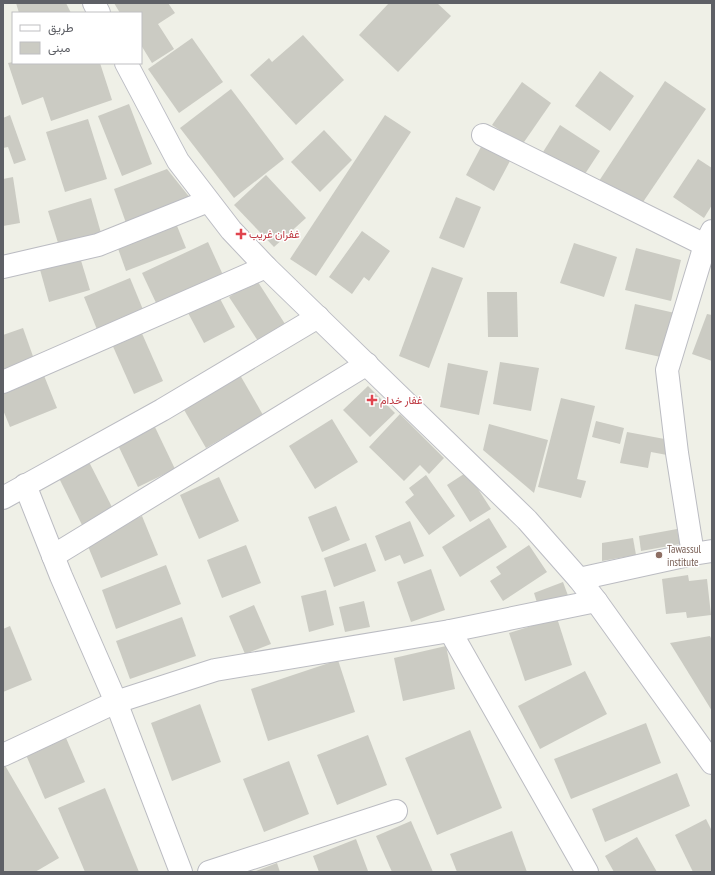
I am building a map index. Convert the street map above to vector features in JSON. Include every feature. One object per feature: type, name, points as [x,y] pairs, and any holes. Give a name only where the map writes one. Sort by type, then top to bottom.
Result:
[{"type":"street","points":[[94,3],[98,12]]},
{"type":"street","points":[[127,64],[178,161],[231,230],[266,267],[527,520],[579,579],[596,601],[712,763]]},
{"type":"street","points":[[483,135],[710,241],[667,370],[677,453],[703,552],[579,579]]},
{"type":"street","points":[[3,266],[98,245],[208,200]]},
{"type":"street","points":[[3,382],[266,267]]},
{"type":"street","points":[[3,498],[162,410],[318,316]]},
{"type":"street","points":[[53,556],[367,364]]},
{"type":"street","points":[[25,485],[53,556],[116,702],[181,872]]},
{"type":"street","points":[[3,755],[116,702],[214,670],[450,631],[596,601]]},
{"type":"street","points":[[450,631],[587,872]]},
{"type":"street","points":[[209,872],[396,811]]},
{"type":"building","points":[[16,3],[66,3],[70,12],[19,12]]},
{"type":"building","points":[[114,3],[168,3],[175,13],[158,24],[174,49],[152,63],[142,47],[142,12],[119,12]]},
{"type":"building","points":[[389,3],[437,3],[451,16],[398,72],[359,35]]},
{"type":"building","points":[[303,35],[344,80],[296,125],[250,75],[269,58],[272,62]]},
{"type":"building","points":[[192,38],[223,82],[179,113],[148,69]]},
{"type":"building","points":[[8,63],[100,64],[112,100],[51,121],[43,97],[22,105]]},
{"type":"building","points":[[600,71],[634,96],[610,131],[575,106]]},
{"type":"building","points":[[665,81],[706,109],[639,208],[599,181]]},
{"type":"building","points":[[522,82],[551,103],[522,145],[492,125]]},
{"type":"building","points":[[231,89],[284,159],[234,198],[180,128]]},
{"type":"building","points":[[129,104],[152,164],[122,176],[98,116]]},
{"type":"building","points":[[10,115],[26,160],[14,164],[8,147],[3,148],[3,118]]},
{"type":"building","points":[[385,115],[411,132],[316,276],[290,259]]},
{"type":"building","points":[[88,119],[107,179],[65,192],[46,132]]},
{"type":"building","points":[[560,125],[600,151],[583,177],[543,152]]},
{"type":"building","points":[[324,130],[352,160],[320,192],[291,162]]},
{"type":"building","points":[[483,143],[511,159],[494,191],[466,175]]},
{"type":"building","points":[[698,159],[712,168],[712,205],[704,218],[673,197]]},
{"type":"building","points":[[167,169],[191,199],[126,223],[114,189]]},
{"type":"building","points":[[266,175],[306,218],[274,247],[234,205]]},
{"type":"building","points":[[13,177],[20,223],[3,226],[3,179]]},
{"type":"building","points":[[456,197],[481,207],[464,248],[439,238]]},
{"type":"building","points":[[91,198],[101,233],[59,246],[48,211]]},
{"type":"building","points":[[175,221],[186,248],[126,271],[116,243]]},
{"type":"building","points":[[362,231],[390,251],[369,281],[364,277],[352,294],[329,277]]},
{"type":"building","points":[[208,242],[223,275],[157,305],[142,273]]},
{"type":"building","points":[[574,243],[617,257],[604,297],[560,283]]},
{"type":"building","points":[[636,248],[681,260],[671,301],[625,290]]},
{"type":"building","points":[[79,254],[90,290],[49,302],[39,266]]},
{"type":"building","points":[[432,267],[463,278],[429,368],[399,356]]},
{"type":"building","points":[[130,278],[144,312],[98,332],[84,297]]},
{"type":"building","points":[[256,279],[287,327],[260,344],[229,297]]},
{"type":"building","points":[[487,292],[517,292],[518,337],[488,337]]},
{"type":"building","points":[[218,295],[235,327],[204,343],[187,311]]},
{"type":"building","points":[[635,304],[675,313],[665,358],[625,349]]},
{"type":"building","points":[[707,314],[712,315],[712,361],[692,354]]},
{"type":"building","points":[[23,328],[35,362],[3,373],[3,335]]},
{"type":"building","points":[[140,329],[163,381],[134,394],[111,342]]},
{"type":"building","points":[[500,362],[539,368],[531,411],[493,404]]},
{"type":"building","points":[[448,363],[488,371],[479,415],[440,407]]},
{"type":"building","points":[[43,373],[57,408],[10,427],[3,410],[3,389]]},
{"type":"building","points":[[240,375],[263,415],[206,448],[183,408]]},
{"type":"building","points":[[368,386],[395,413],[370,437],[343,410]]},
{"type":"building","points":[[561,398],[595,406],[577,479],[586,481],[581,498],[538,487]]},
{"type":"building","points":[[400,414],[444,458],[429,474],[420,465],[404,481],[369,447]]},
{"type":"building","points":[[332,419],[358,462],[315,489],[289,446]]},
{"type":"building","points":[[596,421],[624,428],[620,444],[592,437]]},
{"type":"building","points":[[153,423],[175,469],[138,487],[116,441]]},
{"type":"building","points":[[489,424],[548,440],[534,493],[483,450]]},
{"type":"building","points":[[627,432],[670,440],[667,455],[651,452],[648,468],[620,463]]},
{"type":"building","points":[[87,458],[114,511],[83,527],[57,474]]},
{"type":"building","points":[[467,472],[491,509],[470,522],[447,485]]},
{"type":"building","points":[[426,475],[455,516],[429,535],[405,502],[414,495],[409,488]]},
{"type":"building","points":[[219,477],[239,521],[199,539],[180,495]]},
{"type":"building","points":[[336,506],[350,540],[322,552],[308,517]]},
{"type":"building","points":[[142,516],[158,555],[101,578],[85,539]]},
{"type":"building","points":[[489,518],[507,547],[460,577],[442,547]]},
{"type":"building","points":[[410,521],[424,556],[404,564],[400,555],[385,561],[375,536]]},
{"type":"building","points":[[677,529],[680,544],[641,551],[639,536]]},
{"type":"building","points":[[633,538],[636,555],[602,561],[602,543]]},
{"type":"building","points":[[366,543],[376,571],[334,587],[324,558]]},
{"type":"building","points":[[246,545],[261,583],[222,598],[207,560]]},
{"type":"building","points":[[529,545],[547,572],[503,601],[490,581],[501,574],[496,567]]},
{"type":"building","points":[[166,565],[181,604],[116,629],[102,590]]},
{"type":"building","points":[[431,569],[445,610],[411,622],[397,582]]},
{"type":"building","points":[[688,575],[689,581],[707,579],[711,615],[687,618],[686,612],[666,614],[662,579]]},
{"type":"building","points":[[563,582],[570,601],[540,612],[534,593]]},
{"type":"building","points":[[326,590],[334,625],[309,632],[301,596]]},
{"type":"building","points":[[364,601],[370,627],[345,632],[339,607]]},
{"type":"building","points":[[254,605],[271,644],[245,654],[229,616]]},
{"type":"building","points":[[182,617],[196,656],[130,679],[116,641]]},
{"type":"building","points":[[557,618],[572,665],[525,681],[509,633]]},
{"type":"building","points":[[10,626],[32,680],[3,692],[3,629]]},
{"type":"building","points":[[710,636],[712,640],[712,711],[670,643]]},
{"type":"building","points":[[446,646],[455,689],[403,701],[394,658]]},
{"type":"building","points":[[338,660],[355,712],[268,741],[251,689]]},
{"type":"building","points":[[585,671],[607,714],[540,749],[518,706]]},
{"type":"building","points":[[200,704],[221,762],[172,781],[151,723]]},
{"type":"building","points":[[646,723],[661,763],[571,799],[554,759]]},
{"type":"building","points":[[470,730],[502,808],[437,835],[405,758]]},
{"type":"building","points":[[368,735],[387,785],[337,805],[317,755]]},
{"type":"building","points":[[66,738],[85,782],[45,799],[26,755]]},
{"type":"building","points":[[289,761],[309,814],[264,832],[243,779]]},
{"type":"building","points":[[3,762],[59,858],[35,872],[3,872]]},
{"type":"building","points":[[677,773],[690,806],[605,842],[592,809]]},
{"type":"building","points":[[105,788],[139,872],[85,872],[58,808]]},
{"type":"building","points":[[706,819],[712,831],[712,872],[693,872],[675,835]]},
{"type":"building","points":[[411,821],[433,872],[392,872],[376,836]]},
{"type":"building","points":[[512,831],[527,872],[457,872],[450,854]]},
{"type":"building","points":[[637,837],[657,872],[614,872],[605,856]]},
{"type":"building","points":[[356,839],[368,871],[319,872],[313,856]]},
{"type":"building","points":[[277,863],[280,872],[253,872]]},
{"type":"place","name":"غفران غريب","points":[[241,234]]},
{"type":"place","name":"غفار خدام","points":[[372,400]]},
{"type":"place","name":"Tawassul institute","points":[[659,555]]}]
